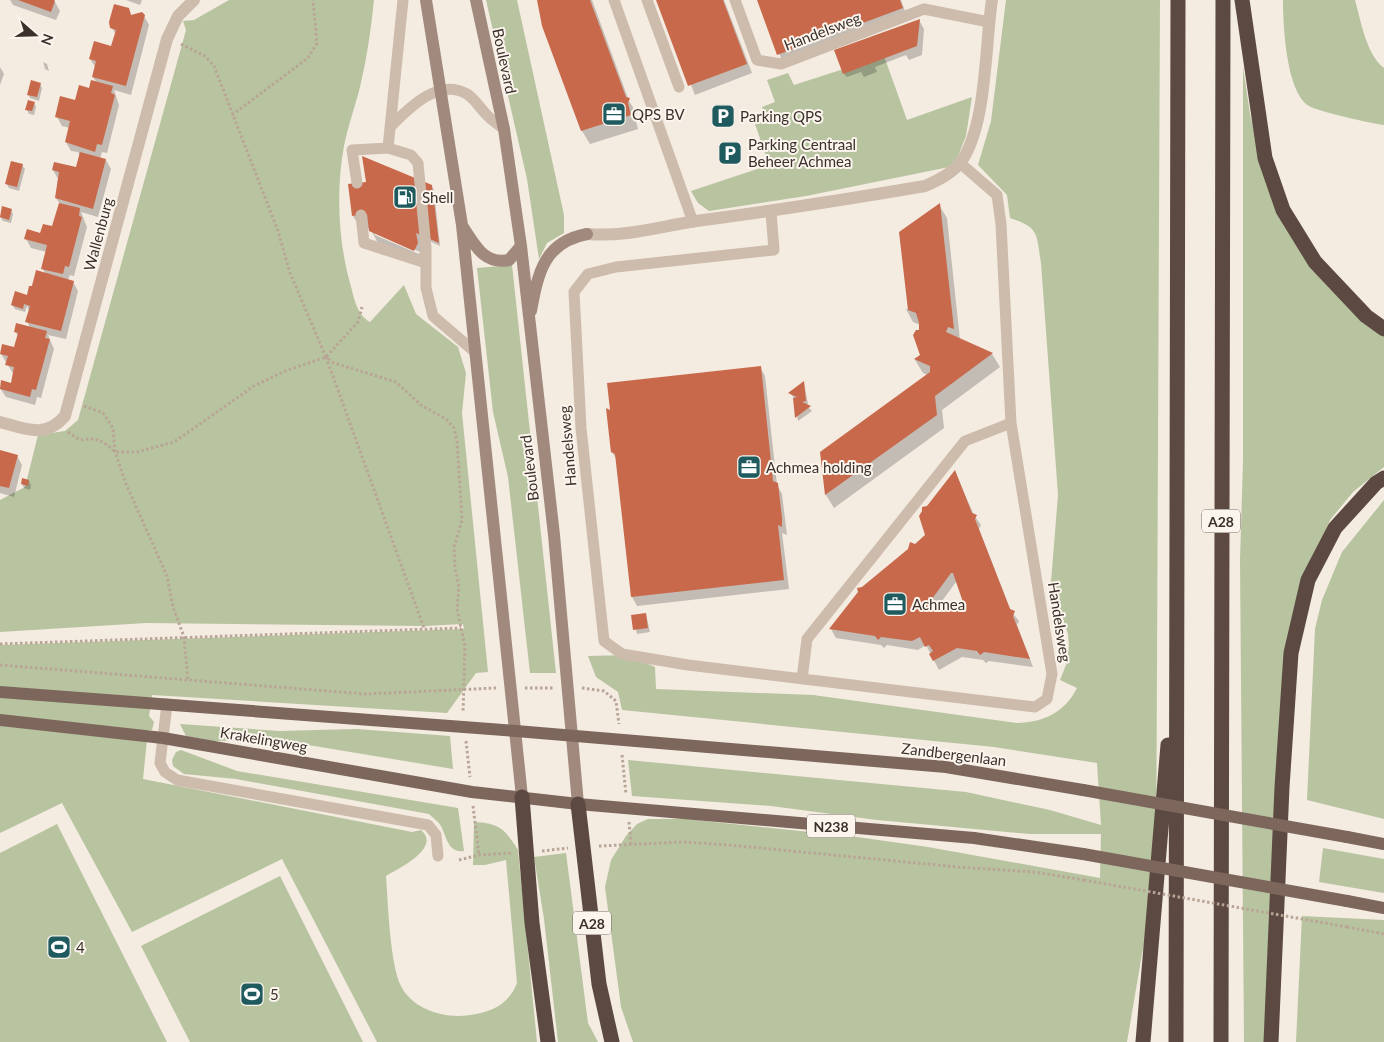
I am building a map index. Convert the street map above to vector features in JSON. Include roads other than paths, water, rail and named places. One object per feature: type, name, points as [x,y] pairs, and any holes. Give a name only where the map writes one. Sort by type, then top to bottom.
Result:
[{"type":"highway","points":[[1176,1042],[1178,0]]},
{"type":"highway","name":"A28","points":[[1221,1042],[1223,0]]},
{"type":"highway","points":[[1242,0],[1265,158],[1283,210],[1315,262],[1366,316],[1384,329]]},
{"type":"highway","points":[[1270,1042],[1282,787],[1291,653],[1308,580],[1335,528],[1376,482],[1384,478]]},
{"type":"highway","points":[[1143,1042],[1177,631]]},
{"type":"highway","points":[[522,797],[532,923],[548,1042]]},
{"type":"highway","name":"A28","points":[[578,804],[599,984],[612,1042]]},
{"type":"main road","points":[[426,0],[462,225],[522,797]]},
{"type":"main road","name":"Boulevard","points":[[476,0],[504,129],[521,246],[528,326],[557,564],[569,688],[570,735],[578,804]]},
{"type":"main road","points":[[462,225],[481,254],[494,261],[509,260],[521,246]]},
{"type":"main road","points":[[528,326],[536,282],[550,253],[561,242],[572,237],[587,234]]},
{"type":"main road","name":"Krakelingweg","points":[[0,692],[516,731]]},
{"type":"main road","name":"Krakelingweg","points":[[0,720],[163,738],[472,792],[522,797]]},
{"type":"main road","name":"Zandbergenlaan","points":[[516,731],[946,767],[1384,844]]},
{"type":"main road","name":"N238","points":[[522,797],[578,804],[974,838],[1084,854],[1384,908]]},
{"type":"street","name":"Wallenburg","points":[[0,422],[32,430],[47,430],[58,424],[65,416],[167,39],[178,16],[194,0]]},
{"type":"street","points":[[587,234],[621,235],[693,222],[771,212],[925,186],[947,174],[960,163],[972,140],[981,103],[988,22],[992,0]]},
{"type":"lane","points":[[388,148],[403,0]]},
{"type":"lane","points":[[614,0],[693,222]]},
{"type":"lane","points":[[647,0],[679,87]]},
{"type":"lane","name":"Handelsweg","points":[[735,0],[757,60],[781,64],[924,9],[988,22]]},
{"type":"lane","points":[[390,127],[417,100],[441,90],[466,93],[504,129]]},
{"type":"lane","points":[[357,183],[352,150],[388,148],[411,155],[418,163],[426,264],[426,288],[433,316],[475,352]]},
{"type":"lane","name":"Handelsweg","points":[[771,212],[774,250],[616,267],[588,274],[574,292],[581,428],[604,641],[622,654],[802,680],[1035,707],[1047,699],[1052,674],[1011,423],[1001,224],[997,196],[960,163]]},
{"type":"lane","points":[[361,215],[364,243],[426,264]]},
{"type":"lane","points":[[802,680],[807,639],[959,448],[966,441],[1011,423]]},
{"type":"lane","points":[[167,704],[160,762],[165,772],[177,780],[428,825],[436,835],[438,856]]},
{"type":"place","name":"QPS BV","points":[[614,114]]},
{"type":"place","name":"Parking QPS","points":[[723,116]]},
{"type":"place","name":"Parking Centraal Beheer Achmea","points":[[730,153]]},
{"type":"place","name":"Shell","points":[[405,197]]},
{"type":"place","name":"Achmea holding","points":[[749,467]]},
{"type":"place","name":"Achmea","points":[[895,604]]},
{"type":"place","name":"4","points":[[59,947]]},
{"type":"place","name":"5","points":[[252,994]]}]
